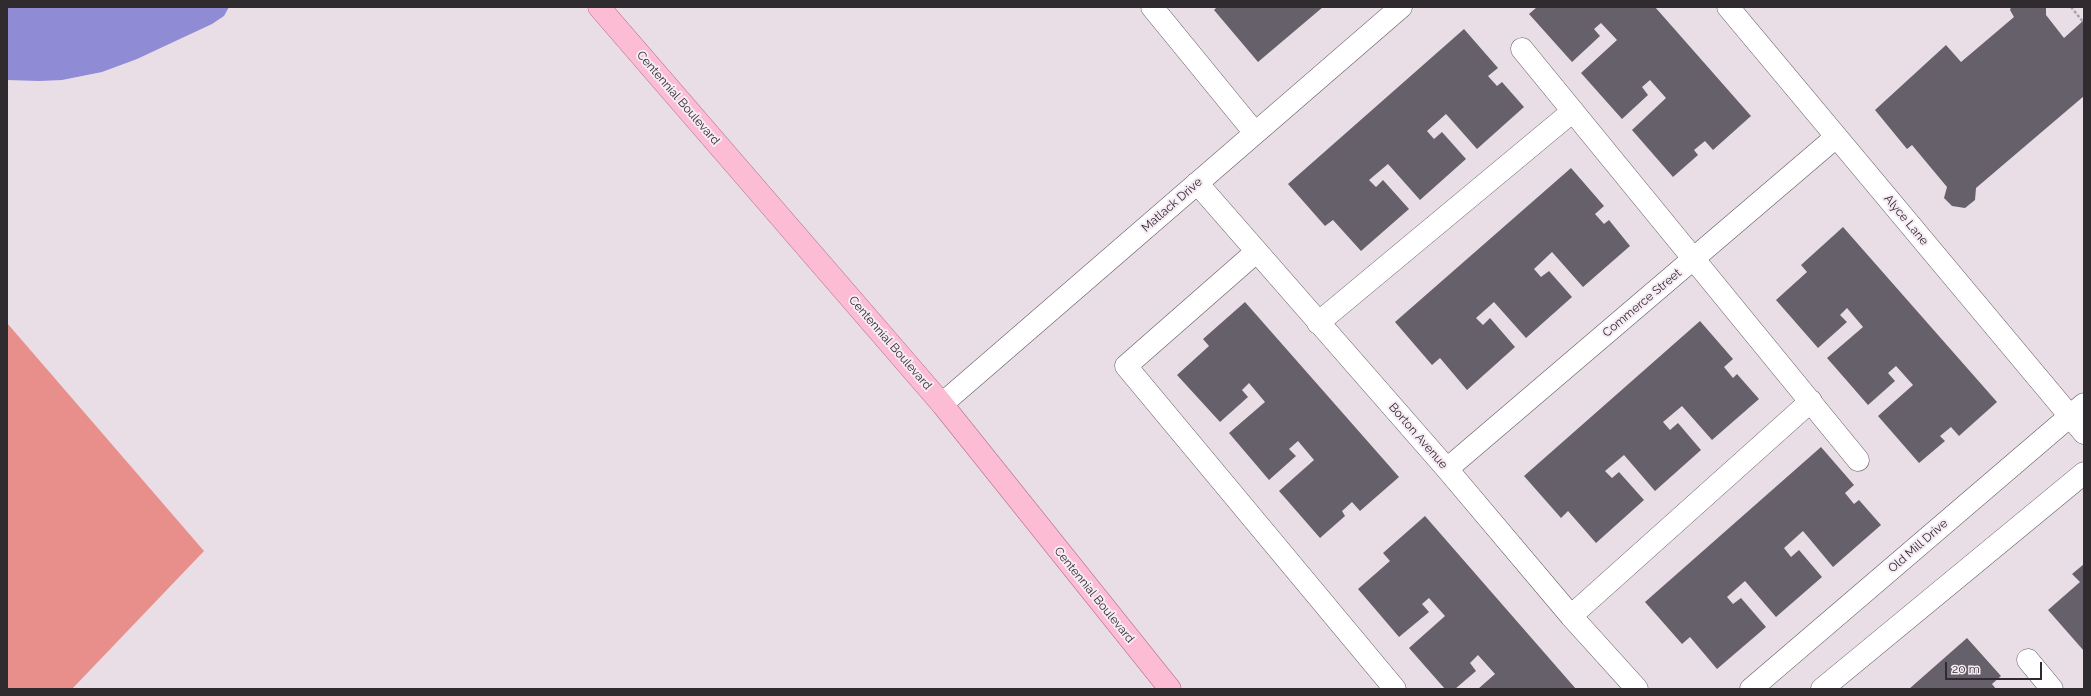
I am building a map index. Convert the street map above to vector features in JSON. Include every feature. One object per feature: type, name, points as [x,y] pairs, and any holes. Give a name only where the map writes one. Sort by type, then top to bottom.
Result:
[{"type":"main road","name":"Centennial Boulevard","points":[[599,7],[942,404],[1170,689]]},
{"type":"street","points":[[1152,7],[1255,134]]},
{"type":"street","name":"Matlack Drive","points":[[942,404],[1401,7]]},
{"type":"street","name":"Alyce Lane","points":[[1728,7],[1836,137],[2077,410],[2084,433]]},
{"type":"street","points":[[1522,49],[1858,460]]},
{"type":"street","points":[[1318,322],[1573,111]]},
{"type":"street","name":"Commerce Street","points":[[1447,469],[1836,137]]},
{"type":"street","name":"Borton Avenue","points":[[1197,183],[1447,469],[1571,616],[1626,685]]},
{"type":"street","points":[[1256,252],[1126,366],[1395,689]]},
{"type":"street","points":[[1571,616],[1811,401]]},
{"type":"street","name":"Old Mill Drive","points":[[1751,689],[2077,410]]},
{"type":"street","points":[[1822,689],[2084,473]]},
{"type":"street","points":[[2028,660],[2052,689]]},
{"type":"path","points":[[2070,7],[2084,23]]},
{"type":"shaded area","points":[[7,7],[229,7],[224,16],[212,24],[137,59],[102,72],[62,80],[39,81],[7,80]]},
{"type":"shaded area","points":[[7,323],[204,551],[72,689],[7,689]]},
{"type":"building","points":[[1217,7],[1323,7],[1258,62],[1214,10]]},
{"type":"building","points":[[1537,7],[1655,7],[1751,116],[1713,150],[1705,141],[1694,150],[1698,155],[1673,177],[1632,130],[1666,98],[1650,80],[1642,87],[1648,95],[1622,119],[1581,73],[1617,40],[1601,23],[1594,29],[1600,36],[1572,62],[1529,14]]},
{"type":"building","points":[[2011,7],[2046,7],[2046,15],[2064,38],[2084,20],[2084,96],[1976,188],[1975,200],[1965,208],[1952,206],[1944,198],[1947,187],[1912,145],[1907,149],[1875,110],[1946,45],[1961,62],[2014,17],[2010,10]]},
{"type":"building","points":[[1464,29],[1498,68],[1488,76],[1497,86],[1502,82],[1524,107],[1477,149],[1446,114],[1427,131],[1434,139],[1442,132],[1466,159],[1420,200],[1388,164],[1369,180],[1376,187],[1383,180],[1409,209],[1361,251],[1333,220],[1325,226],[1288,184]]},
{"type":"building","points":[[1571,168],[1604,206],[1595,214],[1604,224],[1609,220],[1630,246],[1583,287],[1552,252],[1534,269],[1541,277],[1549,271],[1572,297],[1526,338],[1494,302],[1476,318],[1483,325],[1490,318],[1515,347],[1467,390],[1440,358],[1432,365],[1395,322]]},
{"type":"building","points":[[1843,227],[1997,402],[1959,436],[1951,427],[1940,436],[1945,441],[1919,463],[1878,416],[1913,385],[1896,366],[1888,373],[1895,381],[1868,405],[1827,358],[1863,327],[1847,308],[1840,315],[1847,322],[1818,348],[1776,300],[1807,272],[1801,265]]},
{"type":"building","points":[[1245,302],[1399,477],[1360,511],[1352,502],[1342,511],[1345,516],[1320,538],[1279,491],[1314,460],[1298,441],[1289,449],[1296,456],[1269,480],[1229,433],[1265,402],[1249,383],[1242,390],[1248,397],[1220,422],[1177,375],[1209,346],[1203,339]]},
{"type":"building","points":[[1700,321],[1733,359],[1724,367],[1733,378],[1737,374],[1759,399],[1712,440],[1682,406],[1663,422],[1670,430],[1678,423],[1701,450],[1655,491],[1624,455],[1605,471],[1612,478],[1619,472],[1644,500],[1596,543],[1568,511],[1561,518],[1524,476]]},
{"type":"building","points":[[1821,447],[1854,485],[1845,493],[1854,504],[1859,500],[1881,525],[1833,567],[1803,531],[1784,548],[1791,557],[1799,550],[1822,577],[1776,617],[1745,581],[1727,597],[1733,604],[1741,598],[1766,627],[1717,669],[1690,637],[1682,644],[1645,602]]},
{"type":"building","points":[[1425,516],[1576,689],[1478,689],[1495,674],[1478,655],[1470,663],[1476,671],[1455,689],[1445,689],[1409,648],[1445,616],[1429,598],[1422,604],[1429,612],[1399,637],[1358,589],[1390,561],[1383,553]]},
{"type":"building","points":[[2084,564],[2084,651],[2048,610],[2080,582],[2072,574]]},
{"type":"building","points":[[1967,638],[2001,676],[1992,684],[1996,689],[1909,689]]}]
